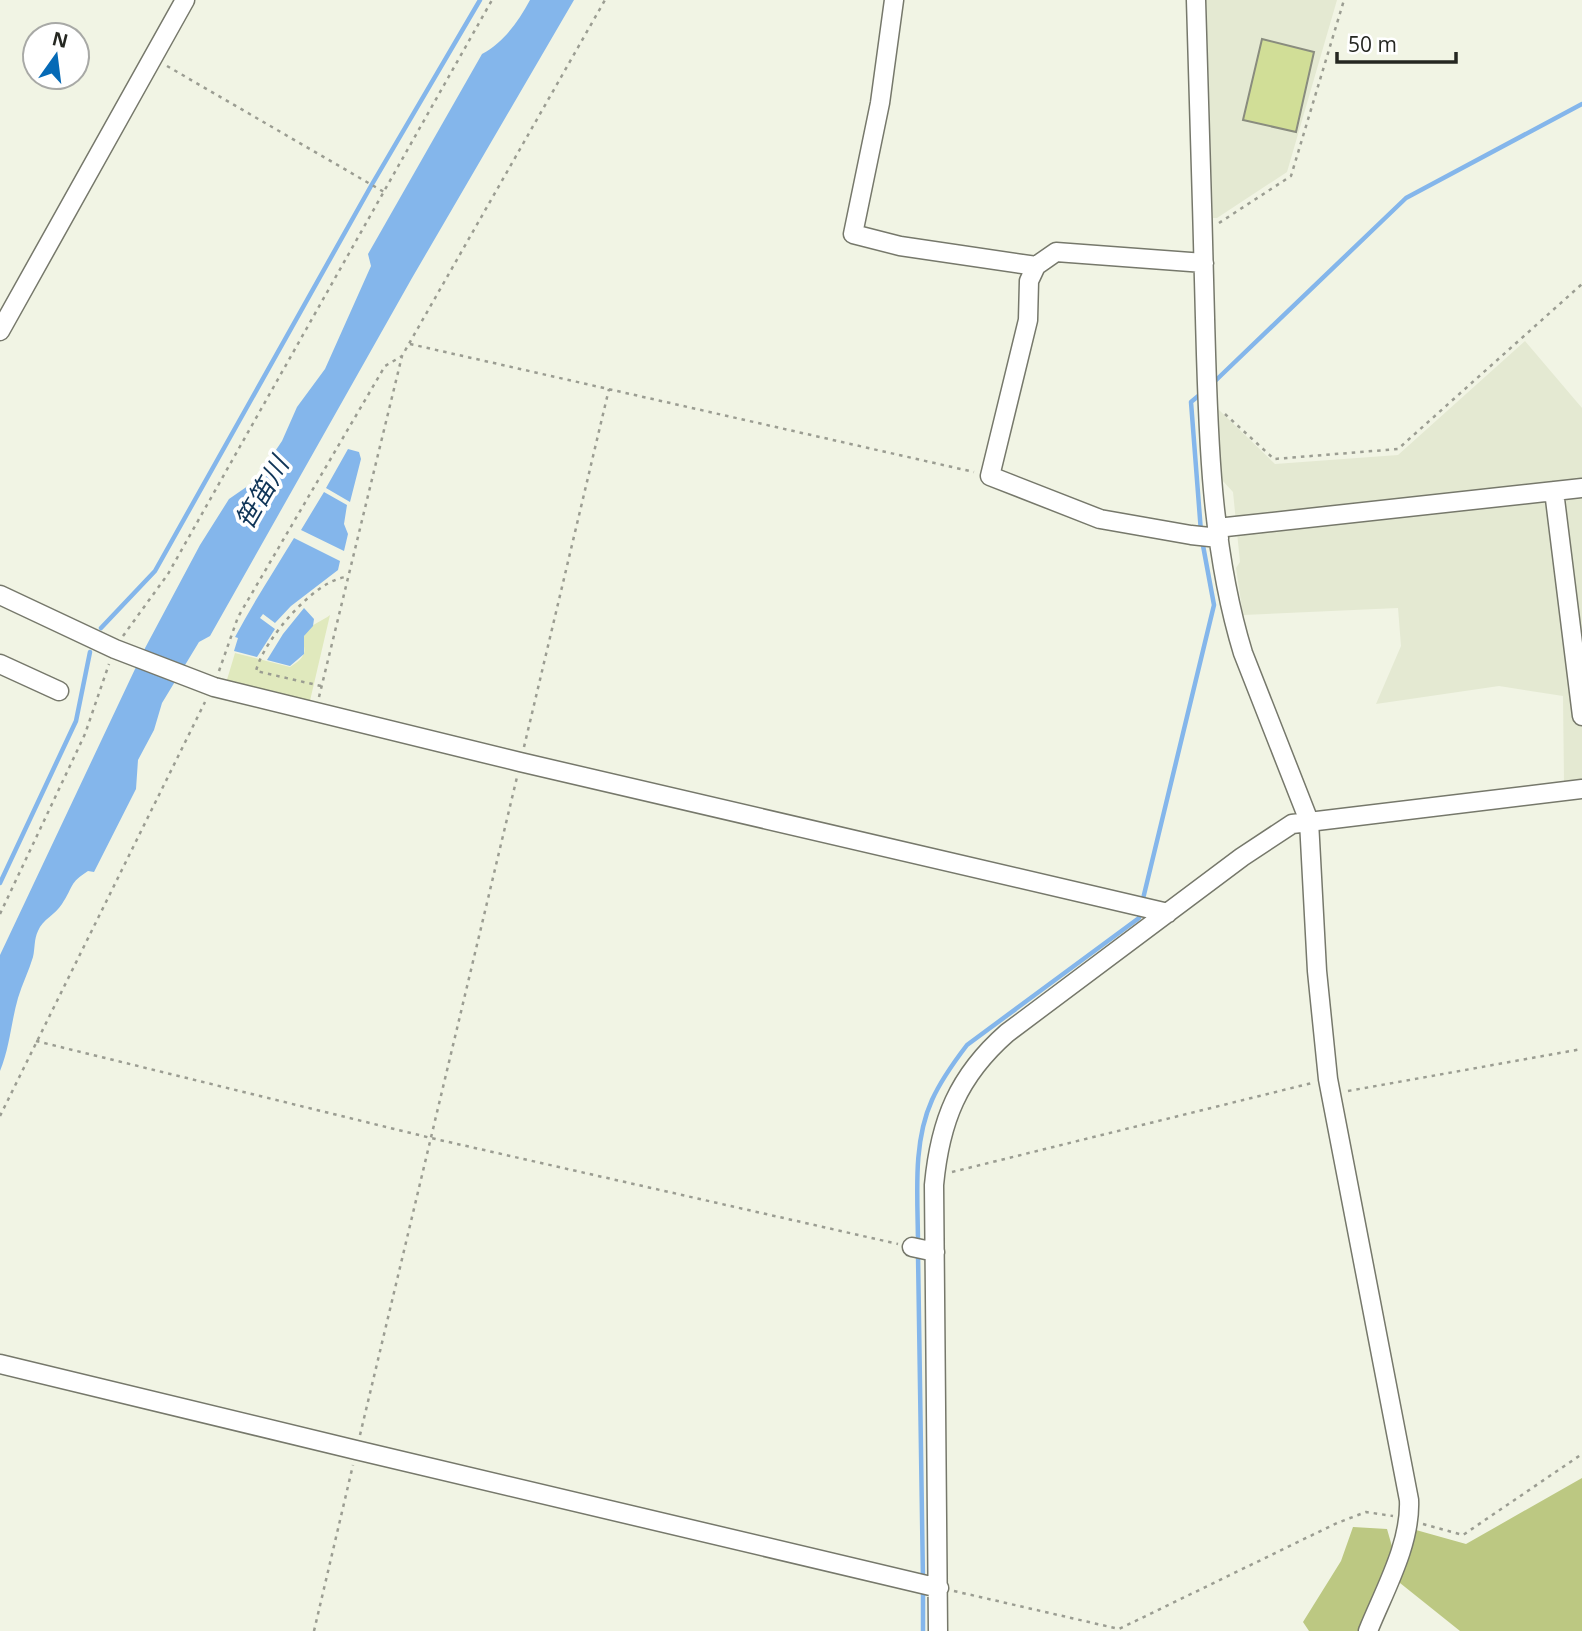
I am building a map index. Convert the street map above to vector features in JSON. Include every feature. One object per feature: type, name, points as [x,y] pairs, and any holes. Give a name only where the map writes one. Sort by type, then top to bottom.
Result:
[{"type":"street","points":[[0,331],[185,0]]},
{"type":"street","points":[[894,0],[880,103],[853,234],[900,246],[1036,266]]},
{"type":"street","points":[[1196,0],[1211,471],[1209,535],[1243,653],[1309,821],[1320,1017],[1329,1086],[1409,1500],[1408,1519],[1392,1577],[1368,1631]]},
{"type":"street","points":[[1204,263],[1056,251],[1036,266],[1030,281],[1028,320],[990,476],[1100,519],[1209,535],[1582,488]]},
{"type":"street","points":[[1554,491],[1582,716]]},
{"type":"street","points":[[0,595],[115,649],[211,686],[520,762],[1168,913]]},
{"type":"street","points":[[0,664],[58,691]]},
{"type":"street","points":[[938,1631],[928,1585],[923,1249],[937,1154],[948,1113],[963,1084],[982,1057],[1007,1033],[1292,824],[1582,789]]},
{"type":"street","points":[[0,1363],[928,1585]]},
{"type":"path","points":[[0,914],[85,734],[115,649],[168,574],[492,0]]},
{"type":"path","points":[[315,711],[402,356],[605,0]]},
{"type":"path","points":[[1203,233],[1291,176],[1344,0]]},
{"type":"path","points":[[152,58],[384,192]]},
{"type":"path","points":[[1208,398],[1274,459],[1398,449],[1582,284]]},
{"type":"path","points":[[409,344],[990,476]]},
{"type":"path","points":[[0,1116],[211,686],[238,617],[385,366],[402,356]]},
{"type":"path","points":[[314,1631],[609,389]]},
{"type":"path","points":[[321,687],[256,671],[259,659],[273,637],[301,605],[321,587],[338,578],[347,577]]},
{"type":"path","points":[[36,1041],[431,1138],[923,1249]]},
{"type":"path","points":[[935,1176],[1329,1086],[1582,1049]]},
{"type":"path","points":[[928,1585],[1119,1629],[1337,1523],[1366,1512],[1408,1519],[1463,1535],[1582,1454]]},
{"type":"shaded area","points":[[1206,0],[1337,0],[1287,172],[1217,218],[1213,218]]},
{"type":"shaded area","points":[[1525,341],[1582,408],[1582,779],[1564,781],[1563,696],[1499,686],[1376,704],[1401,646],[1398,608],[1243,615],[1236,568],[1240,562],[1233,492],[1221,479],[1218,409],[1275,464],[1398,455]]},
{"type":"green space","points":[[330,615],[309,705],[226,683],[235,653],[290,667],[298,662],[304,653],[303,642],[308,629]]},
{"type":"green space","points":[[1582,1478],[1582,1631],[1460,1631],[1400,1583],[1383,1582],[1358,1631],[1309,1631],[1303,1622],[1341,1561],[1353,1527],[1387,1529],[1393,1550],[1409,1551],[1416,1530],[1466,1544]]},
{"type":"water","name":"笹笛川","points":[[530,0],[574,0],[412,278],[210,636],[199,642],[162,703],[154,730],[138,760],[136,789],[94,872],[88,871],[72,885],[59,908],[40,927],[33,957],[18,998],[0,1071],[0,955],[144,650],[200,545],[229,499],[255,481],[282,441],[297,407],[325,369],[371,266],[368,254],[482,54],[510,31]]},
{"type":"water","points":[[348,449],[359,452],[361,459],[350,502],[326,488]]},
{"type":"water","points":[[324,492],[347,505],[344,524],[348,534],[344,551],[301,530]]},
{"type":"water","points":[[294,538],[340,561],[338,570],[291,606],[275,623],[263,614],[260,618],[275,629],[257,657],[234,651],[238,638],[235,637]]},
{"type":"water","points":[[304,608],[314,619],[313,626],[304,636],[304,654],[290,666],[267,660],[283,634]]},
{"type":"building","points":[[1262,39],[1314,52],[1296,132],[1243,120]]},
{"type":"waterway","points":[[101,628],[155,571],[371,186],[480,0]]},
{"type":"waterway","points":[[1212,384],[1406,198],[1582,104]]},
{"type":"waterway","points":[[1201,532],[1191,402],[1203,392]]},
{"type":"waterway","points":[[1142,903],[1214,605],[1202,540]]},
{"type":"waterway","points":[[0,883],[76,721],[90,652]]},
{"type":"waterway","points":[[918,1245],[917,1171],[921,1135],[932,1100],[948,1071],[967,1045],[1139,918],[1140,912]]},
{"type":"waterway","points":[[918,1254],[923,1581]]},
{"type":"waterway","points":[[923,1590],[923,1631]]}]
